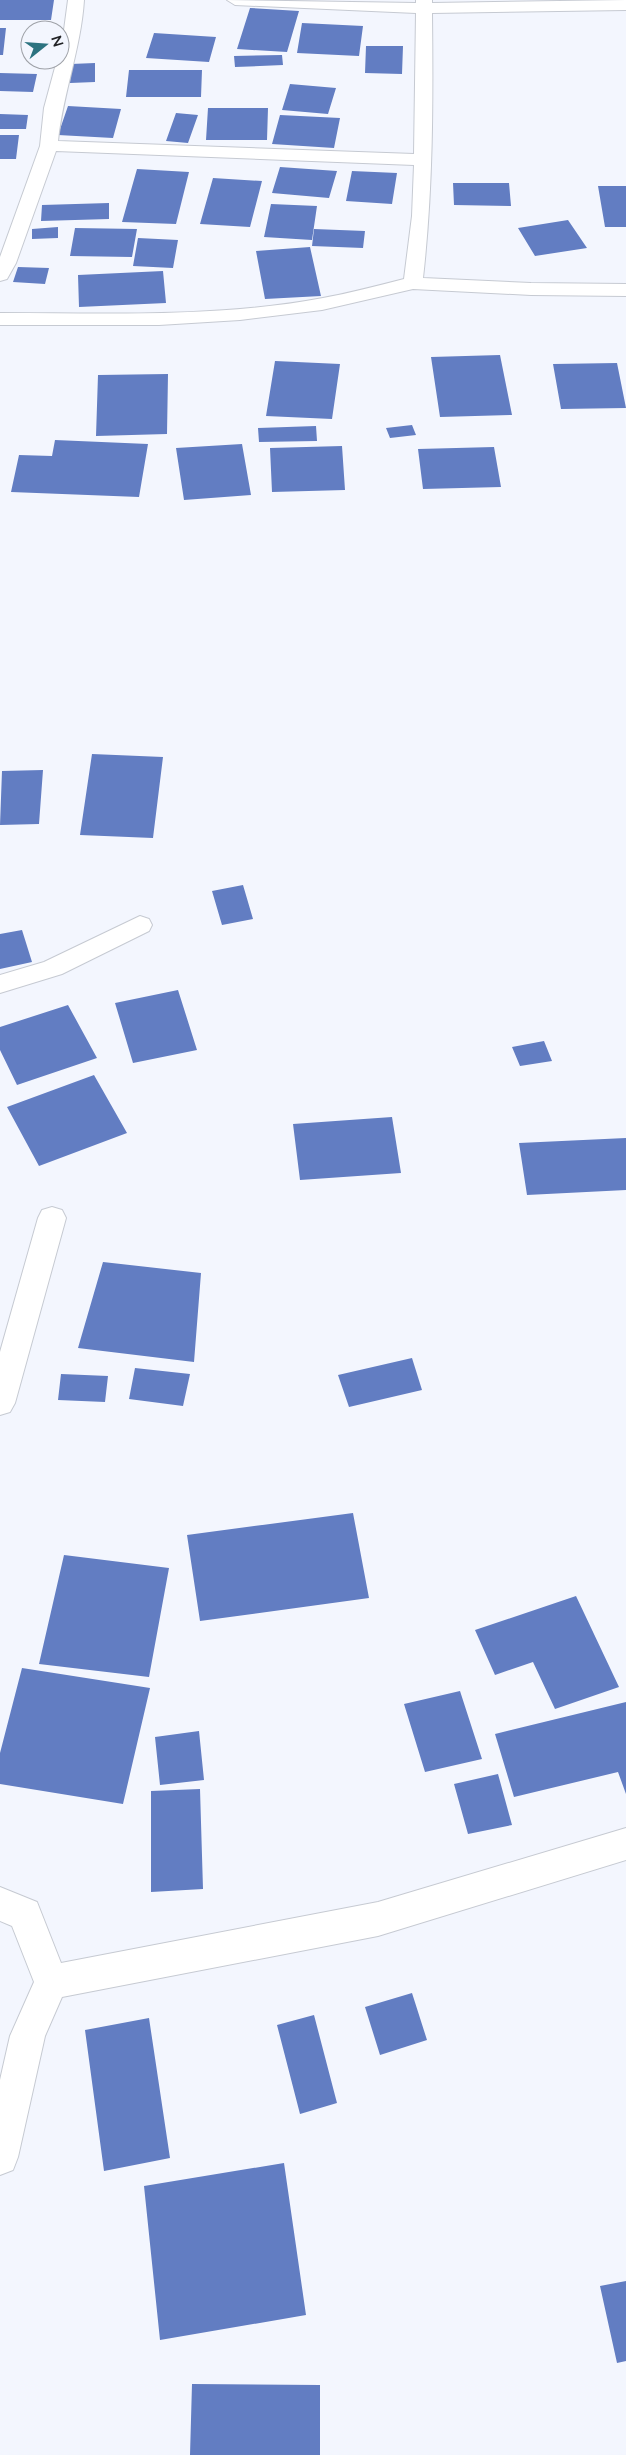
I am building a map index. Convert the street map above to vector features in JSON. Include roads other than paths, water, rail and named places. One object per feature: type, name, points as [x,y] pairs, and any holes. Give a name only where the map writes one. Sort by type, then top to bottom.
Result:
[{"type":"street","points":[[0,275],[7,263],[49,146],[53,108],[74,28],[76,0]]},
{"type":"street","points":[[235,0],[359,8],[423,4],[568,3],[626,5]]},
{"type":"street","points":[[413,282],[421,216],[421,160],[425,101],[423,4]]},
{"type":"street","points":[[49,146],[421,160]]},
{"type":"street","points":[[0,319],[159,318],[240,314],[322,304],[413,282],[531,289],[626,290]]},
{"type":"street","points":[[0,984],[53,968],[140,925]]},
{"type":"street","points":[[0,1403],[52,1218]]},
{"type":"street","points":[[50,1982],[378,1919],[626,1844]]},
{"type":"street","points":[[0,1904],[25,1914],[50,1982],[28,2036],[0,2157]]}]
